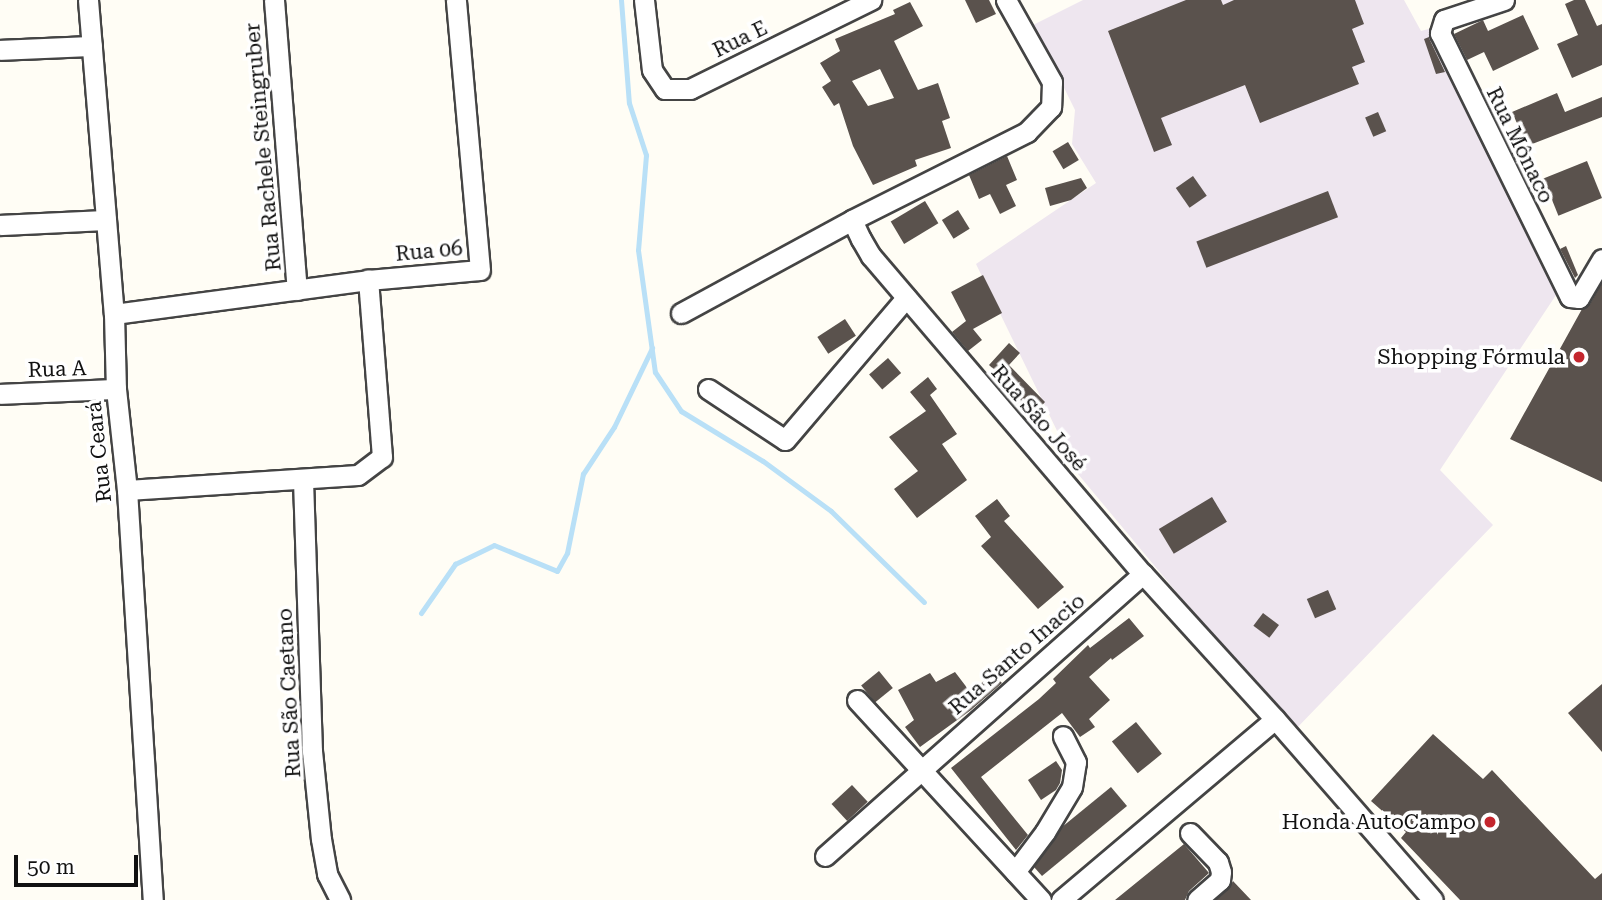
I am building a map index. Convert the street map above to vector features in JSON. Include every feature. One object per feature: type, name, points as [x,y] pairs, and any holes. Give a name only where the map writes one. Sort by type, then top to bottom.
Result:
[{"type":"street","name":"Rua Ceará","points":[[88,0],[114,314],[116,389],[127,490],[153,900]]},
{"type":"street","name":"Rua Rachele Steingruber","points":[[274,0],[297,290]]},
{"type":"street","name":"Rua 06","points":[[114,314],[368,280],[480,270],[456,0]]},
{"type":"street","name":"Rua E","points":[[644,0],[652,70],[664,89],[690,89],[871,0]]},
{"type":"street","points":[[681,313],[852,220],[1027,132],[1051,107],[1052,82],[1006,0]]},
{"type":"street","name":"Rua Mônaco","points":[[1504,0],[1444,20],[1440,33],[1570,297],[1579,298],[1602,258]]},
{"type":"street","points":[[0,50],[92,46]]},
{"type":"street","points":[[0,225],[106,220]]},
{"type":"street","name":"Rua São José","points":[[852,220],[871,256],[906,298],[1143,574],[1275,719],[1433,900]]},
{"type":"street","points":[[127,490],[358,475],[382,457],[368,280]]},
{"type":"street","points":[[708,389],[785,440],[906,298]]},
{"type":"street","name":"Rua A","points":[[0,394],[116,389]]},
{"type":"street","name":"Rua São Caetano","points":[[303,480],[312,751],[327,874],[340,900]]},
{"type":"street","name":"Rua Santo Inacio","points":[[825,856],[1143,574]]},
{"type":"street","points":[[857,700],[1041,900]]},
{"type":"street","points":[[1070,897],[1275,719]]},
{"type":"street","points":[[1015,872],[1045,832],[1072,787],[1076,762],[1063,736]]},
{"type":"street","points":[[1189,833],[1218,862],[1221,872],[1220,880],[1198,900]]},
{"type":"shaded area","points":[[1083,0],[1404,0],[1421,31],[1443,25],[1564,283],[1440,470],[1493,525],[1293,732],[1078,474],[976,264],[1096,183],[1072,144],[1075,110],[1033,25]]},
{"type":"building","points":[[965,0],[989,0],[996,14],[976,23]]},
{"type":"building","points":[[1186,0],[1221,0],[1223,5],[1234,0],[1355,0],[1364,24],[1352,29],[1365,62],[1352,67],[1359,84],[1260,123],[1245,85],[1161,118],[1172,145],[1154,152],[1108,31]]},
{"type":"building","points":[[1574,0],[1585,0],[1597,26],[1602,24],[1602,65],[1572,78],[1557,44],[1578,35],[1565,4]]},
{"type":"building","points":[[910,2],[923,26],[894,41],[918,90],[938,83],[950,118],[942,121],[951,148],[915,160],[917,166],[873,185],[853,146],[839,103],[834,106],[822,87],[831,81],[820,63],[840,51],[835,39],[895,14],[893,10]],"holes":[[[880,69],[894,98],[868,106],[852,81]]]},
{"type":"building","points":[[1523,15],[1539,49],[1493,71],[1484,52],[1467,60],[1454,34],[1483,20],[1488,31]]},
{"type":"building","points":[[1429,37],[1445,72],[1436,74],[1424,39]]},
{"type":"building","points":[[1557,93],[1565,112],[1602,97],[1602,117],[1527,146],[1512,112]]},
{"type":"building","points":[[1378,112],[1386,131],[1373,137],[1365,117]]},
{"type":"building","points":[[1068,142],[1079,160],[1063,169],[1053,151]]},
{"type":"building","points":[[1007,156],[1017,180],[1006,185],[1016,206],[1000,214],[990,194],[979,199],[969,175]]},
{"type":"building","points":[[1587,161],[1602,198],[1558,216],[1543,179]]},
{"type":"building","points":[[1193,176],[1207,196],[1190,208],[1176,188]]},
{"type":"building","points":[[1081,178],[1087,188],[1071,200],[1050,206],[1045,188]]},
{"type":"building","points":[[1328,191],[1338,217],[1206,268],[1196,242]]},
{"type":"building","points":[[925,201],[938,223],[904,244],[891,222]]},
{"type":"building","points":[[958,210],[970,229],[954,239],[942,220]]},
{"type":"building","points":[[1566,246],[1578,275],[1575,278],[1560,249]]},
{"type":"building","points":[[983,275],[1002,313],[973,329],[982,340],[968,351],[952,332],[966,321],[951,292]]},
{"type":"building","name":"Shopping Fórmula","points":[[1602,283],[1602,482],[1510,439],[1582,309],[1590,304]]},
{"type":"building","points":[[845,319],[856,336],[828,354],[817,337]]},
{"type":"building","points":[[1009,343],[1020,353],[1009,365],[1045,402],[1038,410],[1031,403],[1021,412],[1007,396],[1014,388],[989,365]]},
{"type":"building","points":[[888,358],[901,373],[882,389],[869,374]]},
{"type":"building","points":[[928,377],[937,389],[930,395],[957,434],[942,444],[967,480],[917,518],[894,489],[918,471],[889,437],[926,411],[910,392]]},
{"type":"building","points":[[1212,497],[1227,522],[1174,554],[1159,529]]},
{"type":"building","points":[[997,499],[1010,516],[1004,521],[1064,587],[1038,609],[981,546],[991,537],[975,516]]},
{"type":"building","points":[[1328,590],[1336,609],[1315,618],[1307,599]]},
{"type":"building","points":[[1263,613],[1279,625],[1269,638],[1253,626]]},
{"type":"building","points":[[1129,618],[1144,636],[1089,677],[1110,700],[1089,719],[1095,727],[1080,737],[1062,713],[981,777],[1028,835],[1016,850],[951,768],[1039,699],[1056,683],[1053,679],[1088,645],[1090,648]]},
{"type":"building","points":[[879,671],[893,688],[875,703],[861,685]]},
{"type":"building","points":[[955,672],[971,693],[992,673],[1002,683],[971,710],[920,747],[905,727],[914,720],[898,690],[930,673],[936,682]]},
{"type":"building","points":[[1602,684],[1602,752],[1568,713]]},
{"type":"building","points":[[1136,722],[1162,754],[1138,773],[1112,742]]},
{"type":"building","points":[[1433,734],[1483,779],[1492,770],[1595,879],[1602,873],[1602,900],[1460,900],[1401,838],[1406,832],[1371,801]]},
{"type":"building","points":[[1056,761],[1062,770],[1060,783],[1056,790],[1041,800],[1028,780]]},
{"type":"building","points":[[852,785],[868,802],[847,821],[832,804]]},
{"type":"building","points":[[1111,787],[1127,806],[1042,876],[1034,867],[1062,827]]},
{"type":"building","points":[[1184,844],[1209,873],[1189,891],[1185,900],[1115,900]]},
{"type":"building","points":[[1233,881],[1251,900],[1216,900]]},
{"type":"waterway","points":[[621,0],[629,103],[646,155],[638,250],[655,372],[681,411],[763,461],[831,511],[924,602]]},
{"type":"waterway","points":[[421,613],[455,564],[494,545],[557,571],[567,553],[583,474],[614,427],[652,348]]},
{"type":"place","name":"Shopping Fórmula","points":[[1579,357]]},
{"type":"place","name":"Honda AutoCampo","points":[[1490,822]]}]
